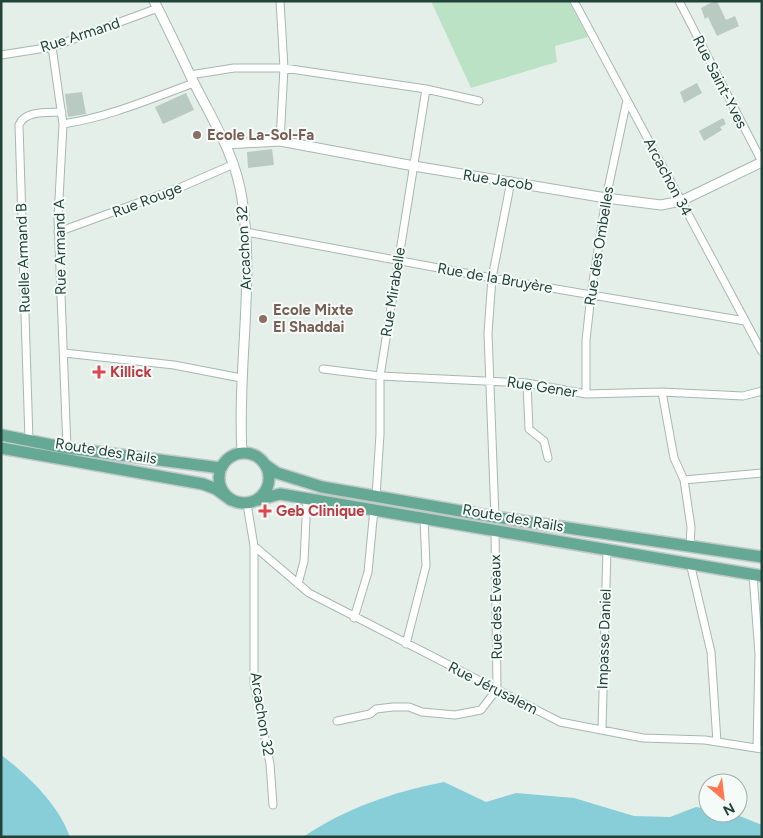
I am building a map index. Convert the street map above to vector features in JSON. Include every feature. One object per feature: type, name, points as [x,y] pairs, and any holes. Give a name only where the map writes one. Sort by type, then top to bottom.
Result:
[{"type":"main road","name":"Route des Rails","points":[[1,435],[67,448],[221,468]]},
{"type":"main road","name":"Route des Rails","points":[[1,448],[204,484],[216,489],[230,500]]},
{"type":"main road","points":[[242,453],[256,456],[267,466],[270,481],[264,495],[258,500],[247,504],[230,500],[221,490],[219,482],[221,468],[229,458],[242,453]]},
{"type":"main road","name":"Route des Rails","points":[[267,466],[277,473],[322,487],[376,497],[495,517],[762,556]]},
{"type":"main road","name":"Route des Rails","points":[[258,500],[280,494],[758,575]]},
{"type":"street","points":[[280,1],[284,68],[280,141]]},
{"type":"street","name":"Arcachon 34","points":[[574,1],[762,352]]},
{"type":"street","name":"Rue Saint-Yves","points":[[679,1],[762,162]]},
{"type":"street","name":"Rue Armand","points":[[1,55],[52,46],[156,5]]},
{"type":"street","name":"Arcachon 32","points":[[156,5],[226,144],[234,164],[242,197],[246,232],[246,299],[241,378],[242,453]]},
{"type":"street","name":"Rue Armand A","points":[[52,46],[63,124],[58,232],[67,448]]},
{"type":"street","points":[[63,124],[93,119],[122,111],[192,79],[234,68],[284,68],[426,89],[479,100]]},
{"type":"street","name":"Rue Mirabelle","points":[[376,497],[380,434],[380,376],[397,260],[426,89]]},
{"type":"street","name":"Rue des Ombelles","points":[[586,394],[586,340],[591,295],[606,198],[627,100]]},
{"type":"street","name":"Ruelle Armand B","points":[[29,440],[19,125],[21,120],[28,115],[62,112]]},
{"type":"street","name":"Rue Jacob","points":[[226,144],[280,141],[414,166],[606,198],[661,205],[681,201],[762,162]]},
{"type":"street","name":"Rue Rouge","points":[[58,232],[179,188],[234,164]]},
{"type":"street","points":[[495,517],[492,380],[488,333],[492,278],[511,181]]},
{"type":"street","name":"Rue de la Bruyère","points":[[246,232],[492,278],[745,321]]},
{"type":"street","points":[[64,353],[174,365],[241,378]]},
{"type":"street","name":"Rue Gener","points":[[323,369],[380,376],[527,383],[586,394],[662,392],[744,396],[762,391]]},
{"type":"street","points":[[527,383],[528,429],[544,441],[548,458]]},
{"type":"street","points":[[662,392],[674,458],[684,480],[691,527],[690,546]]},
{"type":"street","points":[[684,480],[762,473]]},
{"type":"street","points":[[298,584],[304,561],[307,499]]},
{"type":"street","name":"Arcachon 32","points":[[247,504],[254,546],[254,683],[270,764],[273,805]]},
{"type":"street","points":[[354,618],[368,572],[374,509]]},
{"type":"street","points":[[406,644],[426,566],[424,518]]},
{"type":"street","name":"Rue des Eveaux","points":[[495,530],[497,689]]},
{"type":"street","name":"Rue Jérusalem","points":[[254,546],[309,593],[354,618],[560,722],[643,738],[718,742],[759,748]]},
{"type":"street","name":"Impasse Daniel","points":[[602,729],[607,549]]},
{"type":"street","points":[[690,563],[711,652],[718,742]]},
{"type":"street","points":[[758,575],[759,748]]},
{"type":"street","points":[[338,721],[370,714],[376,709],[393,707],[409,707],[422,712],[455,715],[481,710],[497,689]]},
{"type":"green space","points":[[431,1],[569,1],[588,37],[555,46],[557,62],[471,88]]},
{"type":"water","points":[[1,755],[42,792],[65,825],[70,837],[1,837]]},
{"type":"water","points":[[444,782],[486,802],[516,793],[574,798],[634,816],[670,817],[696,807],[698,807],[698,823],[748,823],[748,819],[762,825],[762,837],[303,837],[353,809],[406,791]]},
{"type":"building","points":[[717,1],[726,20],[735,16],[739,26],[717,36],[708,17],[705,19],[701,8]]},
{"type":"building","points":[[697,83],[702,93],[684,103],[680,92]]},
{"type":"building","points":[[82,92],[86,114],[68,117],[65,94]]},
{"type":"building","points":[[186,93],[194,110],[163,124],[155,107]]},
{"type":"building","points":[[723,118],[726,124],[720,127],[722,130],[704,141],[699,131]]},
{"type":"building","points":[[272,149],[274,165],[248,168],[247,152]]},
{"type":"place","name":"Ecole La-Sol-Fa","points":[[197,135]]},
{"type":"place","name":"Ecole Mixte El Shaddai","points":[[263,319]]},
{"type":"place","name":"Killick","points":[[99,372]]},
{"type":"place","name":"Geb Clinique","points":[[265,511]]}]
